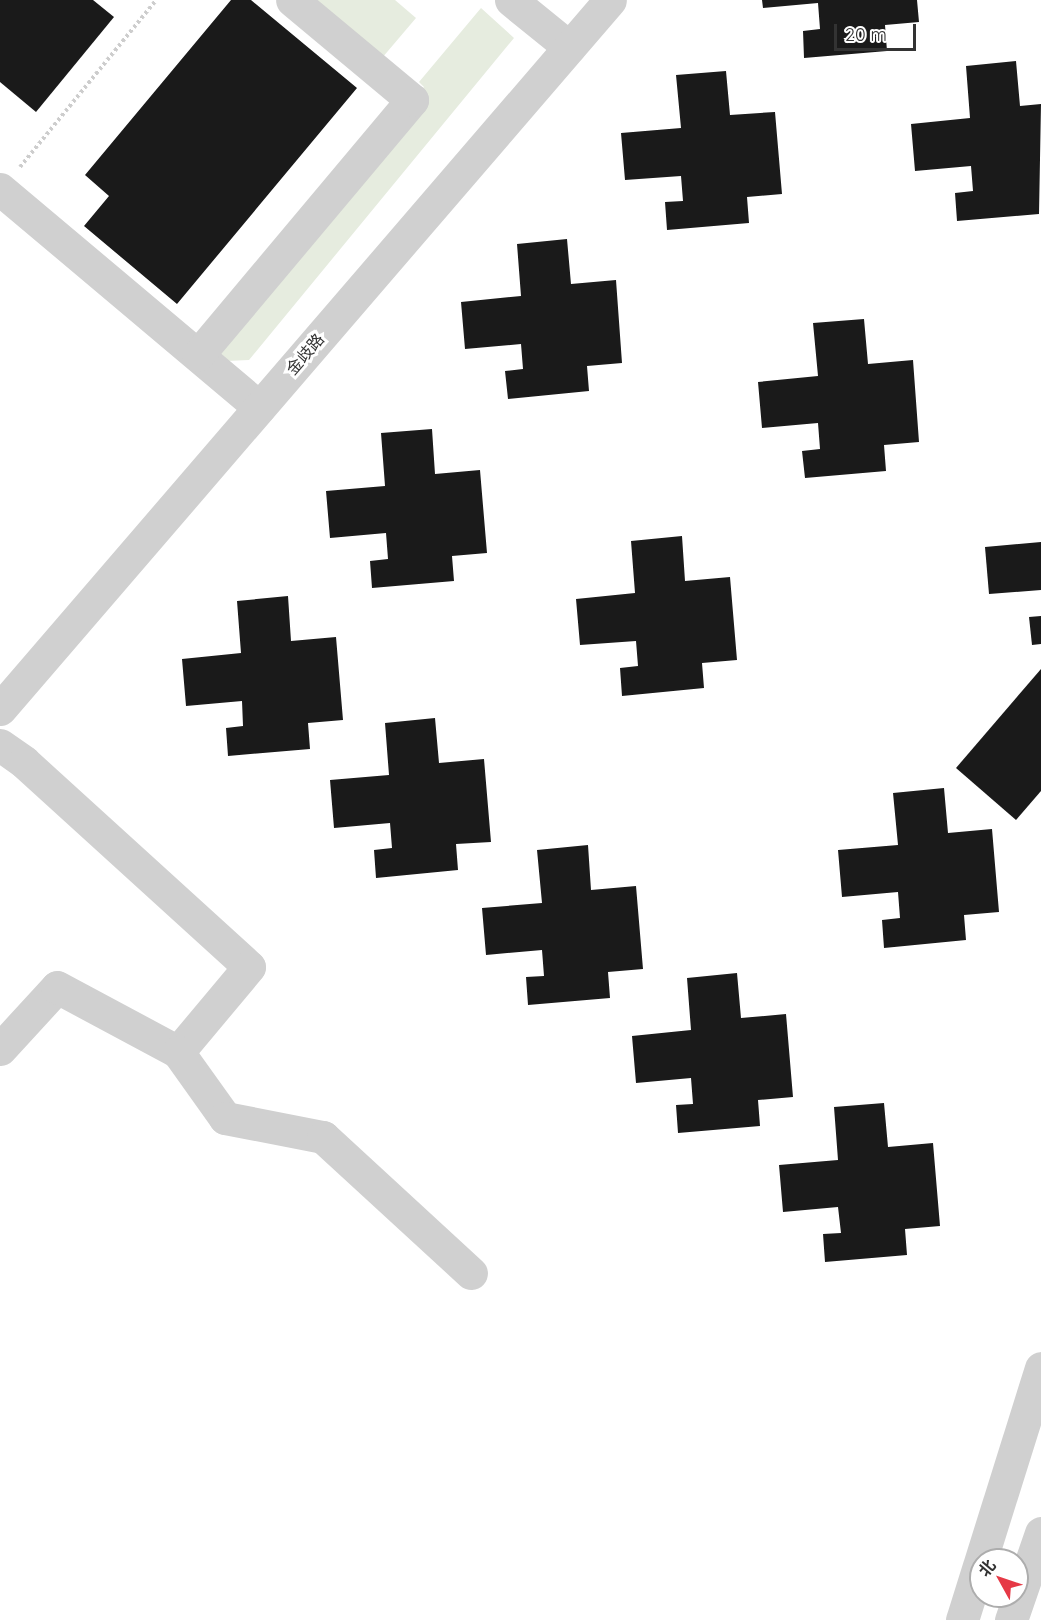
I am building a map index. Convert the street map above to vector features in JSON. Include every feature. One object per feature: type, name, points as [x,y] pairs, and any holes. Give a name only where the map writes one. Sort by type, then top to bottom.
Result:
[{"type":"street","points":[[198,356],[412,100],[292,0]]},
{"type":"street","points":[[511,0],[569,47]]},
{"type":"street","name":"金歧路","points":[[0,709],[610,0]]},
{"type":"street","points":[[1,189],[259,407]]},
{"type":"street","points":[[0,745],[24,762],[249,967],[178,1052]]},
{"type":"street","points":[[0,1049],[57,987],[178,1052],[225,1118],[322,1137],[471,1273]]},
{"type":"street","points":[[962,1620],[1041,1368]]},
{"type":"street","points":[[1011,1620],[1041,1533]]},
{"type":"path","points":[[1,189],[156,0]]},
{"type":"shaded area","points":[[314,0],[395,0],[416,18],[382,58]]},
{"type":"shaded area","points":[[481,8],[514,38],[249,360],[226,361],[210,349],[424,87],[419,82]]},
{"type":"building","points":[[0,0],[93,0],[114,17],[36,112],[0,82]]},
{"type":"building","points":[[231,0],[251,0],[357,88],[177,304],[84,226],[109,196],[85,175]]},
{"type":"building","points":[[762,0],[917,0],[919,22],[885,25],[887,51],[804,58],[803,31],[820,29],[818,3],[763,8]]},
{"type":"building","points":[[1016,61],[1020,106],[1041,104],[1039,214],[957,221],[955,193],[973,191],[971,166],[915,171],[911,124],[970,118],[966,66]]},
{"type":"building","points":[[726,71],[730,115],[775,112],[782,194],[747,197],[749,223],[667,230],[665,202],[683,201],[681,176],[625,180],[621,133],[681,128],[676,75]]},
{"type":"building","points":[[567,239],[571,284],[616,280],[622,363],[587,366],[589,391],[508,399],[505,371],[523,369],[521,344],[465,349],[461,302],[521,296],[517,244]]},
{"type":"building","points":[[864,319],[868,364],[913,360],[919,442],[884,445],[886,471],[805,478],[802,451],[820,449],[818,423],[762,428],[758,382],[818,376],[813,323]]},
{"type":"building","points":[[432,429],[435,474],[480,470],[487,553],[452,556],[454,581],[372,588],[370,561],[388,559],[386,533],[330,538],[326,491],[385,486],[381,433]]},
{"type":"building","points":[[682,536],[685,581],[730,577],[737,660],[702,663],[704,688],[622,696],[620,668],[638,666],[636,641],[580,645],[576,599],[635,593],[631,541]]},
{"type":"building","points":[[1041,542],[1041,590],[989,594],[985,547]]},
{"type":"building","points":[[288,596],[291,641],[336,637],[343,720],[308,723],[310,749],[228,756],[226,728],[243,726],[242,701],[186,706],[182,659],[241,653],[237,601]]},
{"type":"building","points":[[1041,616],[1041,644],[1032,645],[1029,617]]},
{"type":"building","points":[[1041,669],[1041,791],[1016,820],[956,768]]},
{"type":"building","points":[[435,718],[439,763],[484,759],[491,842],[456,844],[458,870],[376,878],[374,850],[392,848],[390,823],[334,828],[330,780],[389,775],[385,723]]},
{"type":"building","points":[[944,788],[948,833],[992,829],[999,912],[964,915],[966,940],[884,948],[882,920],[900,918],[898,892],[842,897],[838,850],[898,845],[893,793]]},
{"type":"building","points":[[588,845],[591,890],[636,886],[643,969],[608,972],[610,998],[528,1005],[526,977],[544,976],[542,950],[486,955],[482,908],[542,903],[537,850]]},
{"type":"building","points":[[737,973],[741,1018],[786,1014],[793,1097],[758,1100],[760,1126],[678,1133],[676,1105],[693,1104],[691,1078],[636,1083],[632,1036],[691,1030],[687,978]]},
{"type":"building","points":[[884,1103],[888,1147],[933,1143],[940,1226],[905,1229],[907,1255],[825,1262],[823,1234],[841,1233],[838,1207],[783,1212],[779,1165],[838,1160],[834,1107]]}]
